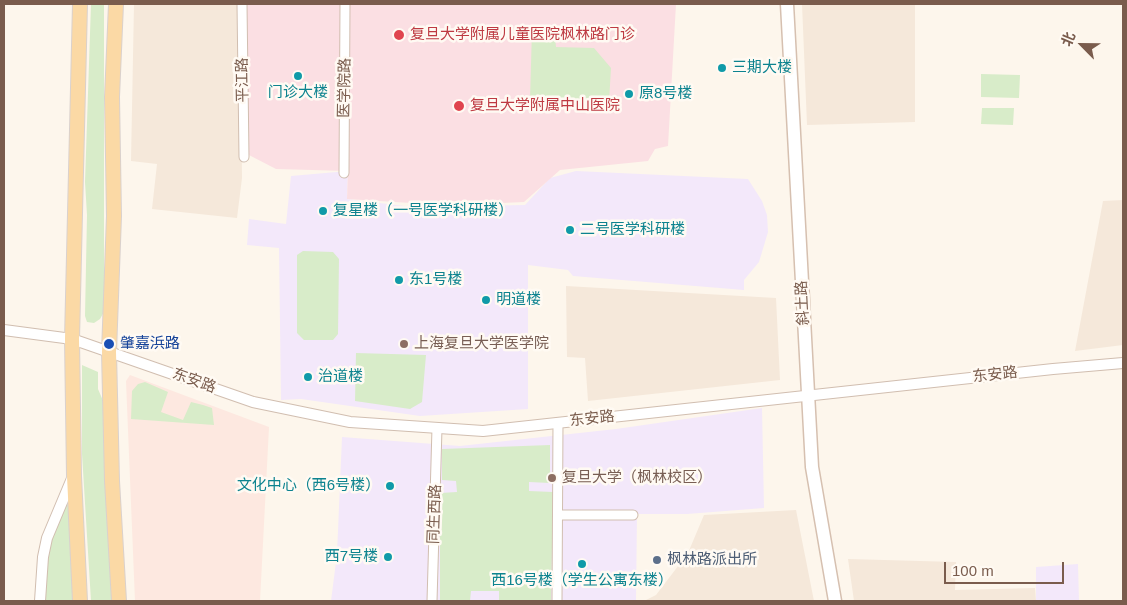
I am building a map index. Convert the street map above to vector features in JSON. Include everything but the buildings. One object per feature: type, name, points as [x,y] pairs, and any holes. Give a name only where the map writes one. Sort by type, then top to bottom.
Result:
[{"type":"main road","points":[[80,4],[72,340],[74,476],[80,601]]},
{"type":"main road","points":[[116,4],[112,97],[114,216],[109,352],[112,481],[119,601]]},
{"type":"main road","name":"斜土路","points":[[787,4],[812,467],[835,601]]},
{"type":"street","name":"平江路","points":[[242,4],[244,156]]},
{"type":"street","name":"医学院路","points":[[344,173],[346,4]]},
{"type":"street","name":"东安路","points":[[4,330],[72,340],[253,402],[350,422],[483,431],[1054,369],[1123,364]]},
{"type":"street","points":[[557,601],[558,423]]},
{"type":"street","name":"同生西路","points":[[432,601],[437,428]]},
{"type":"street","points":[[40,601],[43,557],[47,538],[74,476]]},
{"type":"street","points":[[558,516],[633,515]]},
{"type":"shaded area","points":[[134,4],[240,4],[242,178],[237,218],[152,209],[157,164],[131,161]]},
{"type":"shaded area","name":"复旦大学附属中山医院","points":[[245,4],[676,4],[668,146],[655,149],[648,161],[560,170],[524,202],[412,207],[411,203],[347,199],[348,171],[276,169],[247,154]]},
{"type":"shaded area","points":[[802,4],[915,4],[915,122],[807,125]]},
{"type":"shaded area","name":"上海复旦大学医学院","points":[[348,171],[347,199],[412,207],[525,205],[550,178],[576,171],[748,179],[762,201],[767,215],[768,232],[759,262],[744,280],[744,290],[573,276],[568,270],[528,265],[528,409],[420,416],[301,399],[281,400],[279,248],[247,245],[249,219],[286,224],[291,176]]},
{"type":"shaded area","points":[[1123,200],[1123,345],[1075,351],[1103,201]]},
{"type":"shaded area","points":[[566,286],[776,298],[780,380],[588,401],[585,358],[567,357]]},
{"type":"shaded area","points":[[130,375],[269,427],[260,601],[135,601],[126,381]]},
{"type":"shaded area","name":"复旦大学（枫林校区）","points":[[762,408],[764,508],[687,514],[637,514],[636,601],[331,601],[337,554],[342,437],[460,446],[616,429]]},
{"type":"shaded area","points":[[796,510],[814,601],[644,601],[656,595],[688,553],[704,515]]},
{"type":"shaded area","points":[[848,559],[956,562],[955,590],[1035,588],[1036,601],[854,601]]},
{"type":"shaded area","points":[[1078,564],[1079,601],[1036,601],[1036,567]]},
{"type":"green space","points":[[91,4],[104,4],[104,312],[100,319],[94,323],[87,322],[85,316],[87,215],[85,182]]},
{"type":"green space","points":[[532,29],[550,29],[555,36],[556,47],[594,48],[611,68],[609,102],[530,100]]},
{"type":"green space","points":[[981,74],[1020,75],[1019,98],[981,97]]},
{"type":"green space","points":[[982,108],[1014,108],[1013,125],[981,124]]},
{"type":"green space","points":[[303,251],[333,252],[339,259],[338,334],[333,340],[304,340],[297,333],[297,255]]},
{"type":"green space","points":[[356,353],[426,355],[422,402],[410,409],[355,401]]},
{"type":"green space","points":[[82,365],[98,372],[98,389],[104,403],[105,471],[115,601],[91,601],[82,454]]},
{"type":"green space","points":[[145,382],[168,392],[161,412],[183,420],[191,402],[212,408],[214,425],[131,419],[132,391],[138,384]]},
{"type":"green space","points":[[550,445],[550,483],[529,482],[529,491],[553,492],[551,601],[499,601],[499,591],[471,591],[470,601],[440,601],[440,493],[457,492],[456,481],[442,480],[442,449]]},
{"type":"green space","points":[[71,493],[76,601],[45,601],[48,551],[53,532]]},
{"type":"place","name":"复旦大学附属儿童医院枫林路门诊","points":[[399,35]]},
{"type":"place","name":"三期大楼","points":[[722,68]]},
{"type":"place","name":"门诊大楼","points":[[298,76]]},
{"type":"place","name":"原8号楼","points":[[629,94]]},
{"type":"place","name":"复旦大学附属中山医院","points":[[459,106]]},
{"type":"place","name":"复星楼（一号医学科研楼）","points":[[323,211]]},
{"type":"place","name":"二号医学科研楼","points":[[570,230]]},
{"type":"place","name":"东1号楼","points":[[399,280]]},
{"type":"place","name":"明道楼","points":[[486,300]]},
{"type":"place","name":"肇嘉浜路","points":[[109,344]]},
{"type":"place","name":"上海复旦大学医学院","points":[[404,344]]},
{"type":"place","name":"治道楼","points":[[308,377]]},
{"type":"place","name":"复旦大学（枫林校区）","points":[[552,478]]},
{"type":"place","name":"文化中心（西6号楼）","points":[[390,486]]},
{"type":"place","name":"西7号楼","points":[[388,557]]},
{"type":"place","name":"枫林路派出所","points":[[657,560]]},
{"type":"place","name":"西16号楼（学生公寓东楼）","points":[[582,564]]}]
